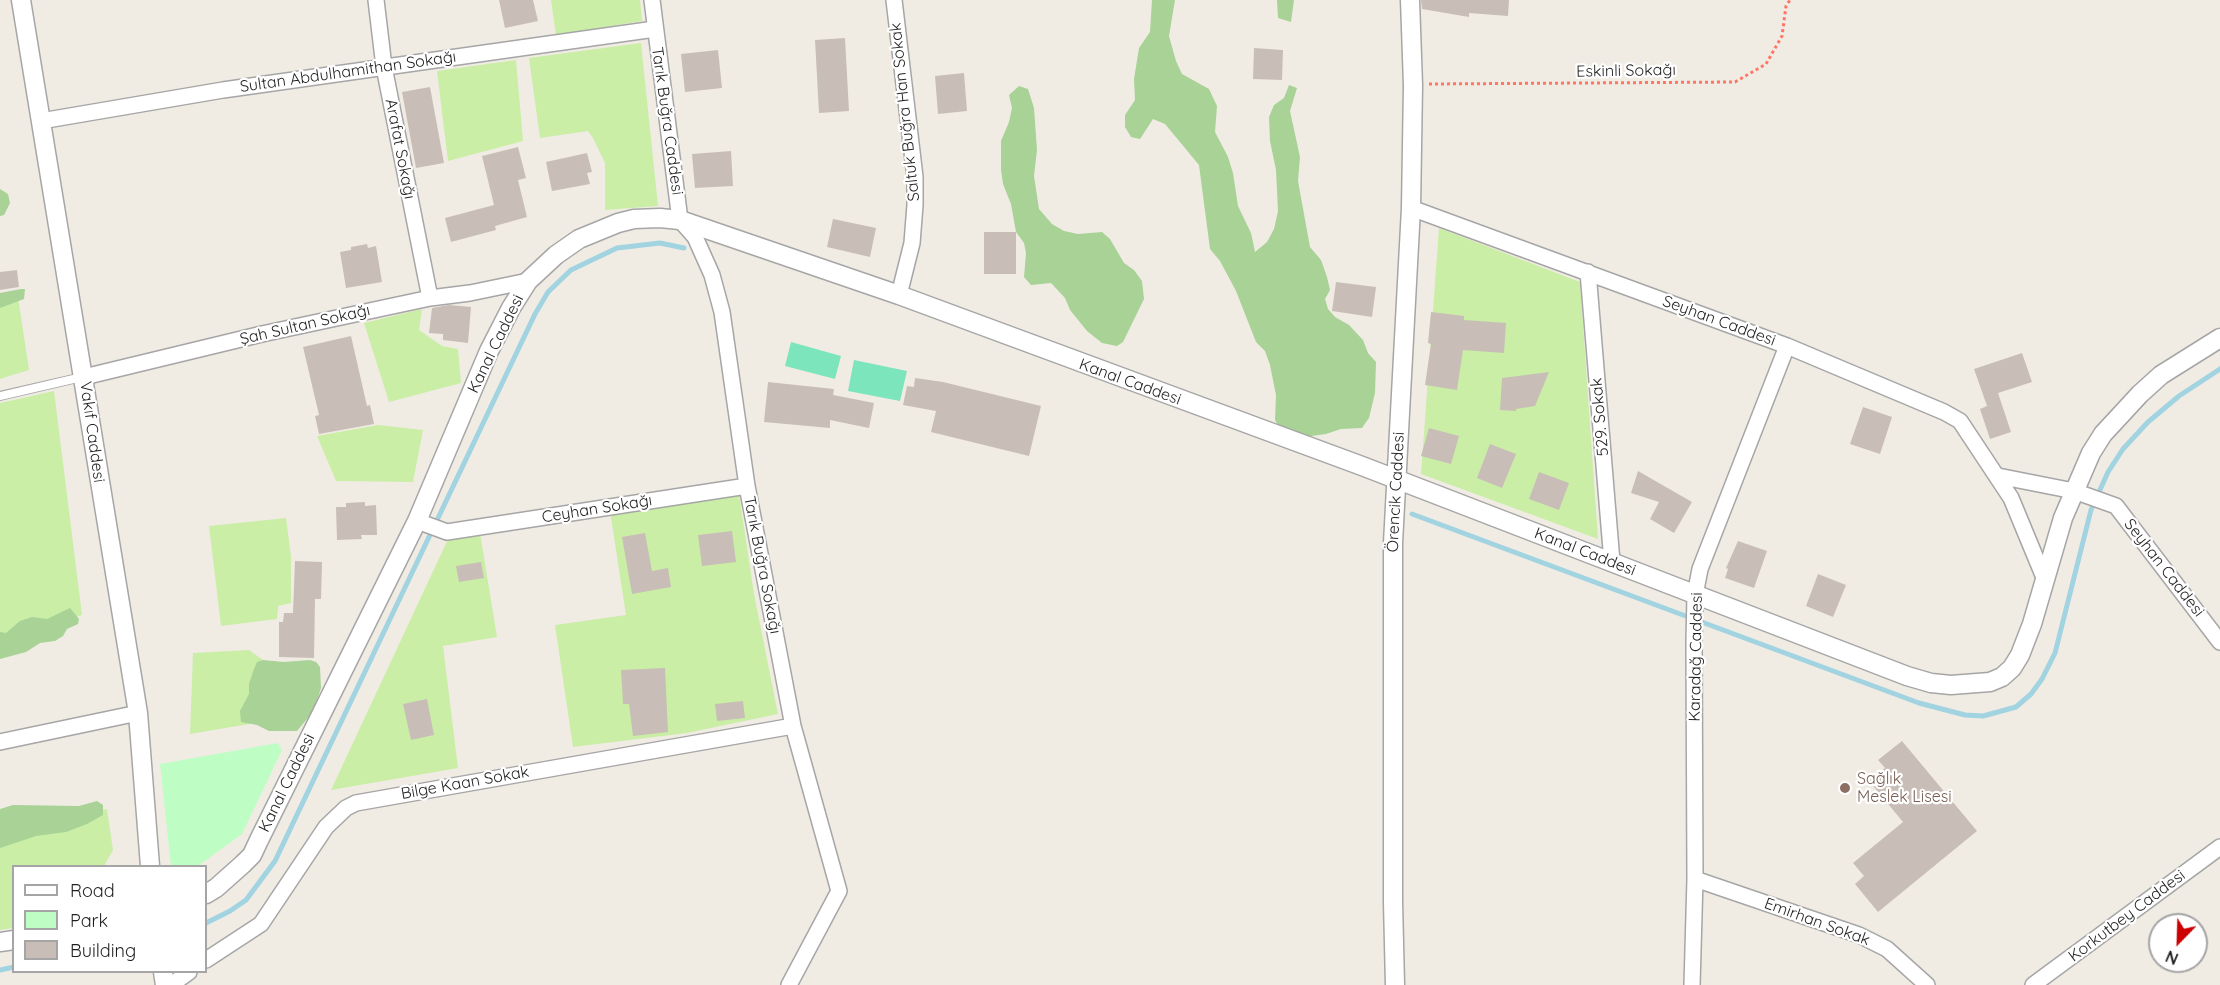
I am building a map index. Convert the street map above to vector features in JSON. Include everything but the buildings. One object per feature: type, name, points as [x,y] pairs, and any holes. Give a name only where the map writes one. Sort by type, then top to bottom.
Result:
[{"type":"street","name":"Vakıf Caddesi","points":[[21,0],[138,713],[150,865]]},
{"type":"street","name":"Arafat Sokağı","points":[[376,0],[384,67],[430,298]]},
{"type":"street","name":"Tarık Buğra Caddesi","points":[[652,0],[680,220]]},
{"type":"street","name":"Saltuk Buğra Han Sokak","points":[[894,0],[915,186],[912,243],[899,295]]},
{"type":"street","name":"Örencik Caddesi","points":[[1395,985],[1393,543],[1410,208],[1413,85],[1410,0]]},
{"type":"street","name":"Sultan Abdulhamithan Sokağı","points":[[41,121],[223,90],[655,29]]},
{"type":"street","name":"Seyhan Caddesi","points":[[1410,208],[1787,346],[1944,412],[1960,422],[1998,476],[2010,498],[2045,580]]},
{"type":"street","name":"Kanal Caddesi","points":[[207,893],[231,876],[252,855],[417,521],[489,351],[528,281],[556,255],[579,239],[598,230],[634,219],[680,220],[899,295],[1396,479],[1611,562],[1695,601],[1931,683],[1990,682],[2002,677],[2012,668],[2020,655],[2032,624],[2063,518],[2077,492],[2091,453],[2119,415],[2161,375],[2220,338]]},
{"type":"street","name":"Tarık Buğra Sokağı","points":[[680,220],[695,237],[712,275],[722,312],[747,486],[792,726],[839,891],[789,985]]},
{"type":"street","name":"529. Sokak","points":[[1588,272],[1611,562]]},
{"type":"street","name":"Şah Sultan Sokağı","points":[[84,376],[262,334],[430,298],[470,293],[528,281]]},
{"type":"street","name":"Karadağ Caddesi","points":[[1692,985],[1695,879],[1695,601],[1700,569],[1787,346]]},
{"type":"street","name":"Seyhan Caddesi","points":[[1998,476],[2077,492],[2116,507],[2220,642]]},
{"type":"street","name":"Ceyhan Sokağı","points":[[417,521],[447,532],[747,486]]},
{"type":"street","points":[[0,742],[138,713]]},
{"type":"street","name":"Bilge Kaan Sokak","points":[[207,959],[261,924],[326,828],[346,808],[356,803],[792,726]]},
{"type":"street","name":"Korkutbey Caddesi","points":[[2033,985],[2220,847]]},
{"type":"street","name":"Emirhan Sokak","points":[[1695,879],[1859,935],[1887,949],[1927,985]]},
{"type":"street","points":[[171,985],[188,973]]},
{"type":"lane","points":[[0,396],[84,376]]},
{"type":"path","name":"Eskinli Sokağı","points":[[1413,85],[1736,81],[1766,64],[1782,36],[1786,6],[1790,0]]},
{"type":"green space","points":[[551,0],[640,0],[642,21],[556,35]]},
{"type":"green space","points":[[1152,0],[1175,0],[1169,36],[1176,61],[1182,74],[1209,89],[1217,106],[1215,132],[1228,157],[1238,206],[1251,233],[1255,252],[1267,242],[1274,229],[1278,211],[1276,170],[1270,141],[1269,117],[1274,105],[1284,98],[1289,85],[1297,88],[1290,111],[1300,157],[1298,181],[1310,247],[1321,260],[1327,277],[1330,290],[1325,299],[1328,309],[1335,317],[1349,325],[1363,340],[1368,353],[1376,362],[1375,393],[1369,418],[1362,428],[1341,429],[1304,437],[1281,431],[1275,420],[1276,395],[1265,351],[1256,342],[1236,291],[1220,261],[1210,249],[1199,165],[1165,124],[1153,119],[1140,139],[1131,137],[1125,127],[1125,115],[1135,100],[1134,79],[1139,48],[1150,32]]},
{"type":"green space","points":[[1277,0],[1294,0],[1291,22],[1278,18]]},
{"type":"green space","points":[[641,43],[658,206],[605,210],[605,163],[588,131],[540,138],[529,58]]},
{"type":"green space","points":[[516,60],[523,141],[448,161],[437,71]]},
{"type":"green space","points":[[1019,86],[1028,89],[1034,108],[1037,150],[1034,176],[1039,209],[1052,224],[1064,231],[1078,234],[1102,232],[1110,239],[1124,263],[1134,270],[1142,281],[1144,299],[1123,342],[1117,346],[1102,343],[1087,331],[1070,310],[1065,298],[1051,283],[1031,285],[1024,277],[1026,253],[1024,243],[1016,232],[1001,170],[1001,141],[1012,108],[1009,95]]},
{"type":"green space","points":[[0,189],[8,194],[10,203],[4,215],[0,216]]},
{"type":"green space","points":[[1439,228],[1580,282],[1598,539],[1421,474]]},
{"type":"green space","points":[[25,289],[24,299],[0,308],[0,293]]},
{"type":"green space","points":[[18,297],[29,370],[0,379],[0,302]]},
{"type":"green space","points":[[422,309],[419,330],[442,346],[458,349],[461,383],[389,402],[364,323]]},
{"type":"green space","points":[[791,342],[841,356],[835,379],[785,366]]},
{"type":"green space","points":[[854,360],[907,371],[900,401],[848,391]]},
{"type":"green space","points":[[54,391],[82,615],[0,640],[0,403]]},
{"type":"green space","points":[[378,425],[423,430],[413,482],[336,481],[317,436]]},
{"type":"green space","points":[[739,494],[754,594],[778,714],[687,733],[573,747],[555,625],[626,615],[610,511]]},
{"type":"green space","points":[[286,518],[291,556],[291,603],[278,606],[277,619],[221,626],[209,526]]},
{"type":"green space","points":[[480,533],[497,637],[443,646],[458,768],[331,790],[449,537]]},
{"type":"green space","points":[[70,608],[79,619],[78,624],[67,629],[63,636],[55,641],[40,643],[26,652],[0,659],[0,632],[6,633],[20,621],[32,617],[47,619]]},
{"type":"green space","points":[[249,650],[263,660],[261,722],[190,734],[193,653]]},
{"type":"green space","points":[[263,660],[284,662],[310,660],[316,662],[320,667],[321,688],[313,712],[297,731],[269,731],[257,725],[241,722],[240,711],[249,694],[249,684],[254,669],[257,662]]},
{"type":"green space","points":[[278,743],[282,750],[242,834],[199,865],[171,865],[160,764]]},
{"type":"green space","points":[[97,801],[103,805],[103,815],[87,824],[66,832],[36,836],[0,848],[0,809],[13,805],[79,806]]},
{"type":"green space","points":[[107,809],[113,850],[105,865],[12,865],[12,928],[0,930],[0,831]]},
{"type":"waterway","points":[[207,922],[246,900],[275,861],[535,314],[548,292],[571,270],[617,248],[660,243],[684,248]]},
{"type":"waterway","points":[[1412,514],[1919,703],[1965,715],[1983,716],[2016,707],[2031,694],[2042,679],[2055,653],[2091,510],[2108,472],[2123,449],[2148,422],[2179,396],[2220,369]]},
{"type":"waterway","points":[[0,970],[12,967]]},
{"type":"place","name":"Sağlık Meslek Lisesi","points":[[1845,788]]}]
